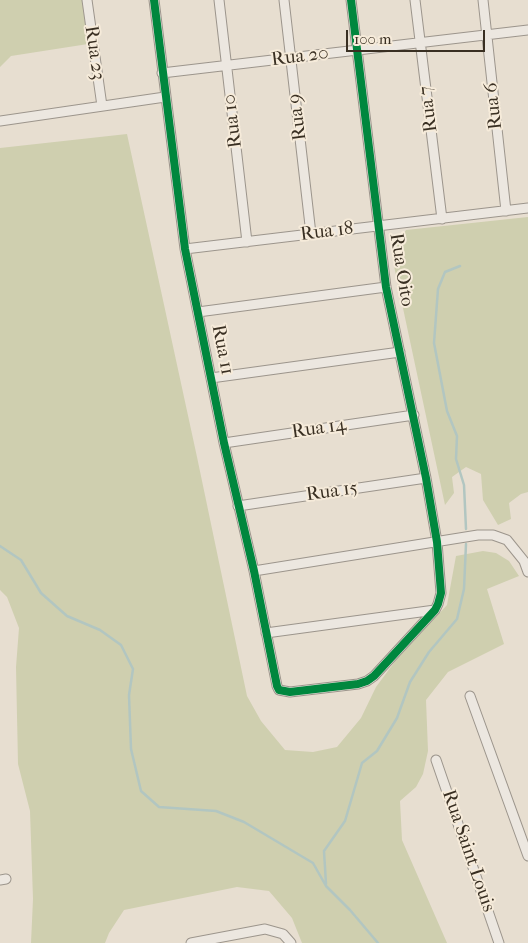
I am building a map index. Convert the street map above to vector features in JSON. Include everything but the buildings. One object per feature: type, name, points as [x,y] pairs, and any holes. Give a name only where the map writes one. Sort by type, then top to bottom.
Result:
[{"type":"street","name":"Rua 23","points":[[87,0],[102,106]]},
{"type":"street","name":"Rua 11","points":[[154,0],[185,249],[224,443],[254,571],[276,686],[283,692],[290,692],[358,684],[367,681],[374,676],[435,610]]},
{"type":"street","name":"Rua 10","points":[[219,0],[247,242]]},
{"type":"street","name":"Rua 9","points":[[284,0],[311,234]]},
{"type":"street","name":"Rua Oito","points":[[351,0],[386,287],[414,415],[438,542],[441,592],[435,610]]},
{"type":"street","name":"Rua 7","points":[[415,0],[442,219]]},
{"type":"street","name":"Rua 6","points":[[482,0],[506,211]]},
{"type":"street","name":"Rua 20","points":[[162,73],[528,30]]},
{"type":"street","points":[[0,121],[165,97]]},
{"type":"street","name":"Rua 18","points":[[185,249],[528,208]]},
{"type":"street","points":[[198,312],[386,287]]},
{"type":"street","points":[[212,378],[400,352]]},
{"type":"street","name":"Rua 14","points":[[224,443],[414,415]]},
{"type":"street","name":"Rua 15","points":[[238,506],[426,478]]},
{"type":"street","points":[[254,571],[478,535],[493,535],[507,540],[524,561],[528,572]]},
{"type":"street","points":[[266,632],[435,610]]},
{"type":"street","points":[[470,696],[528,856]]},
{"type":"street","name":"Rua Saint Louis","points":[[436,760],[499,943]]},
{"type":"street","points":[[191,943],[265,930],[283,934],[291,943]]},
{"type":"green space","points":[[0,0],[82,0],[88,44],[11,56],[0,67]]},
{"type":"green space","points":[[127,134],[247,696],[261,721],[285,750],[313,752],[337,747],[361,718],[376,687],[396,660],[447,605],[456,556],[483,551],[496,553],[509,561],[519,576],[487,589],[504,644],[448,672],[426,700],[428,751],[423,774],[416,787],[400,801],[402,840],[447,943],[302,943],[292,918],[269,891],[237,887],[124,910],[109,933],[105,943],[31,943],[33,899],[30,811],[18,764],[16,667],[19,628],[7,597],[0,590],[0,148]]},
{"type":"green space","points":[[528,217],[528,492],[521,494],[509,503],[511,519],[498,525],[483,500],[481,474],[466,467],[452,477],[454,493],[445,505],[394,266],[398,241],[406,230]]},
{"type":"waterway","points":[[460,266],[445,272],[438,289],[434,343],[447,411],[457,436],[456,459],[464,485],[466,529]]},
{"type":"waterway","points":[[326,884],[324,851],[345,821],[362,763],[377,751],[397,718],[410,682],[429,652],[457,619],[464,589],[466,544]]},
{"type":"waterway","points":[[0,546],[21,560],[41,593],[67,616],[100,630],[121,645],[133,669],[129,695],[131,749],[141,791],[159,807],[216,811],[244,822],[313,863],[326,886],[350,910],[378,943]]},
{"type":"cycle path","points":[[154,0],[185,249],[224,443],[254,571],[277,686],[279,690],[290,692],[358,684],[367,681],[374,676],[435,610],[441,593],[437,542],[426,478],[386,287],[351,0]]}]
